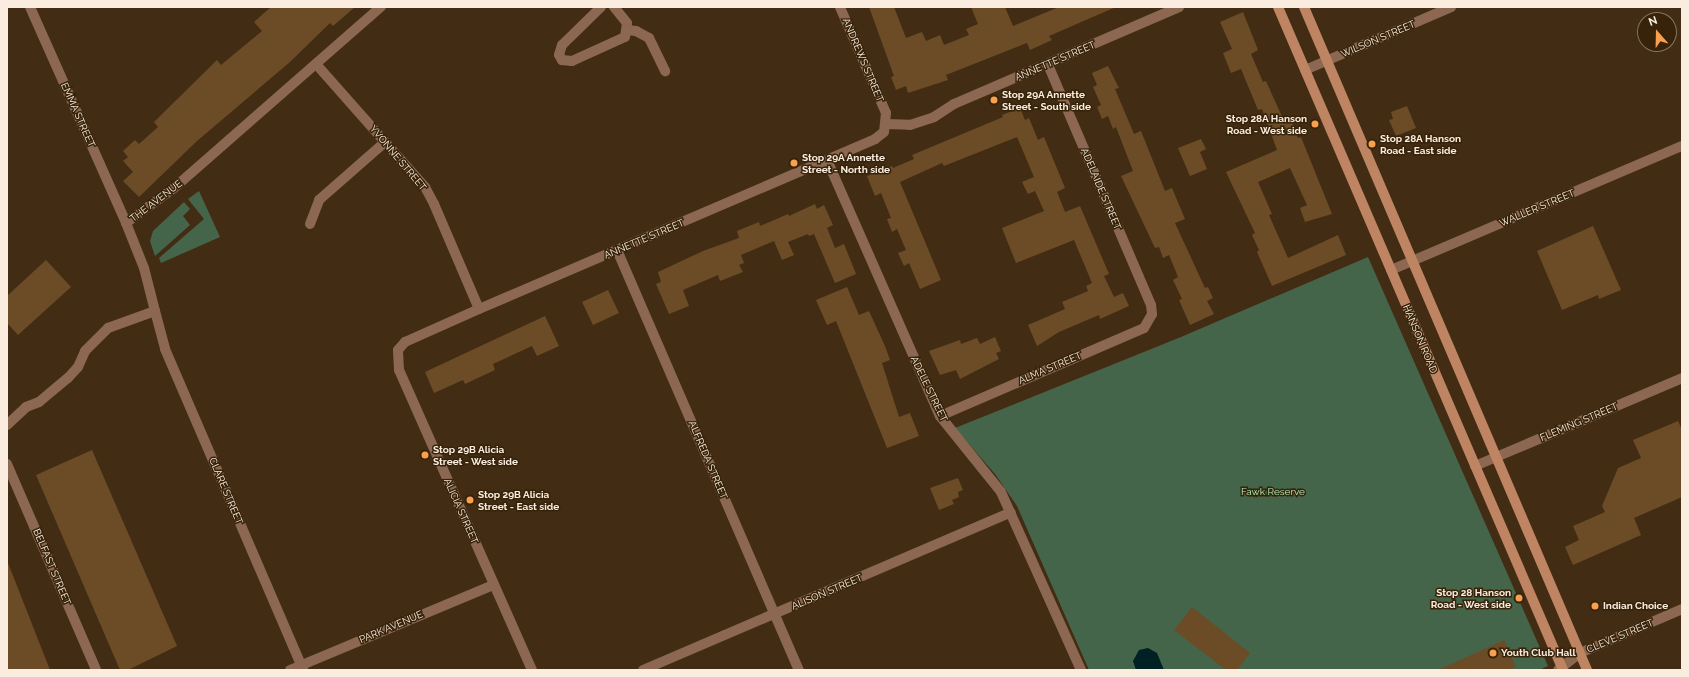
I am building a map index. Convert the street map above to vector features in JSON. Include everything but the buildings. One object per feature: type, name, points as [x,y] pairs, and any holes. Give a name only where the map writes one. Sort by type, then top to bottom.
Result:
[{"type":"main road","name":"HANSON ROAD","points":[[1278,7],[1561,669]]},
{"type":"main road","points":[[1304,7],[1587,670]]},
{"type":"street","name":"EMMA STREET","points":[[30,7],[126,223]]},
{"type":"street","name":"THE AVENUE","points":[[155,311],[144,268],[126,223],[174,188],[381,7]]},
{"type":"street","points":[[602,7],[562,45],[559,55],[562,60],[572,61],[625,37],[627,23],[614,7]]},
{"type":"street","name":"ANDREWS STREET","points":[[840,7],[886,112],[886,124]]},
{"type":"street","name":"ANNETTE STREET","points":[[398,350],[405,342],[479,309],[875,139],[884,132],[886,124],[919,122],[954,104],[1178,7]]},
{"type":"street","name":"WILSON STREET","points":[[1305,70],[1451,7]]},
{"type":"street","points":[[627,30],[636,31],[649,38],[665,71]]},
{"type":"street","name":"YVONNE STREET","points":[[316,64],[425,187],[434,204],[479,309]]},
{"type":"street","name":"ADELAIDE STREET","points":[[1048,64],[1151,305],[1152,314]]},
{"type":"street","points":[[310,224],[320,200],[385,142]]},
{"type":"street","name":"WALLER STREET","points":[[1391,270],[1682,146]]},
{"type":"street","name":"ADELE STREET","points":[[828,160],[940,416],[988,472],[1011,512],[1081,670]]},
{"type":"street","name":"ALFREDA STREET","points":[[617,250],[799,670]]},
{"type":"street","points":[[7,425],[26,407],[39,402],[68,378],[78,367],[85,351],[108,328],[155,311]]},
{"type":"street","name":"CLARE STREET","points":[[155,311],[165,349],[302,668]]},
{"type":"street","name":"ALMA STREET","points":[[940,416],[1144,328],[1152,314]]},
{"type":"street","name":"ALICIA STREET","points":[[398,350],[399,370],[493,585],[532,670]]},
{"type":"street","name":"FLEMING STREET","points":[[1475,466],[1682,378]]},
{"type":"street","name":"BELFAST STREET","points":[[7,464],[96,670]]},
{"type":"street","name":"ALISON STREET","points":[[643,670],[1011,512]]},
{"type":"street","name":"PARK AVENUE","points":[[290,670],[302,668],[493,585]]},
{"type":"street","name":"CLEVE STREET","points":[[1561,669],[1580,653],[1682,609]]},
{"type":"green space","points":[[199,191],[220,237],[161,263],[159,258],[204,219],[188,199]]},
{"type":"green space","points":[[184,202],[190,209],[183,216],[190,225],[155,256],[150,241],[153,231]]},
{"type":"green space","name":"Fawk Reserve","points":[[1368,257],[1548,666],[1539,670],[1089,670],[1017,506],[995,474],[955,428],[1181,337]]},
{"type":"water","points":[[1148,648],[1157,653],[1164,670],[1136,670],[1133,661],[1139,650]]},
{"type":"place","name":"Stop 29A Annette Street - South side","points":[[994,100]]},
{"type":"place","name":"Stop 28A Hanson Road - West side","points":[[1315,124]]},
{"type":"place","name":"Stop 28A Hanson Road - East side","points":[[1372,144]]},
{"type":"place","name":"Stop 29A Annette Street - North side","points":[[794,163]]},
{"type":"place","name":"Stop 29B Alicia Street - West side","points":[[425,455]]},
{"type":"place","name":"Stop 29B Alicia Street - East side","points":[[470,500]]},
{"type":"place","name":"Stop 28 Hanson Road - West side","points":[[1519,598]]},
{"type":"place","name":"Indian Choice","points":[[1595,606]]},
{"type":"place","name":"Youth Club Hall","points":[[1493,653]]}]
